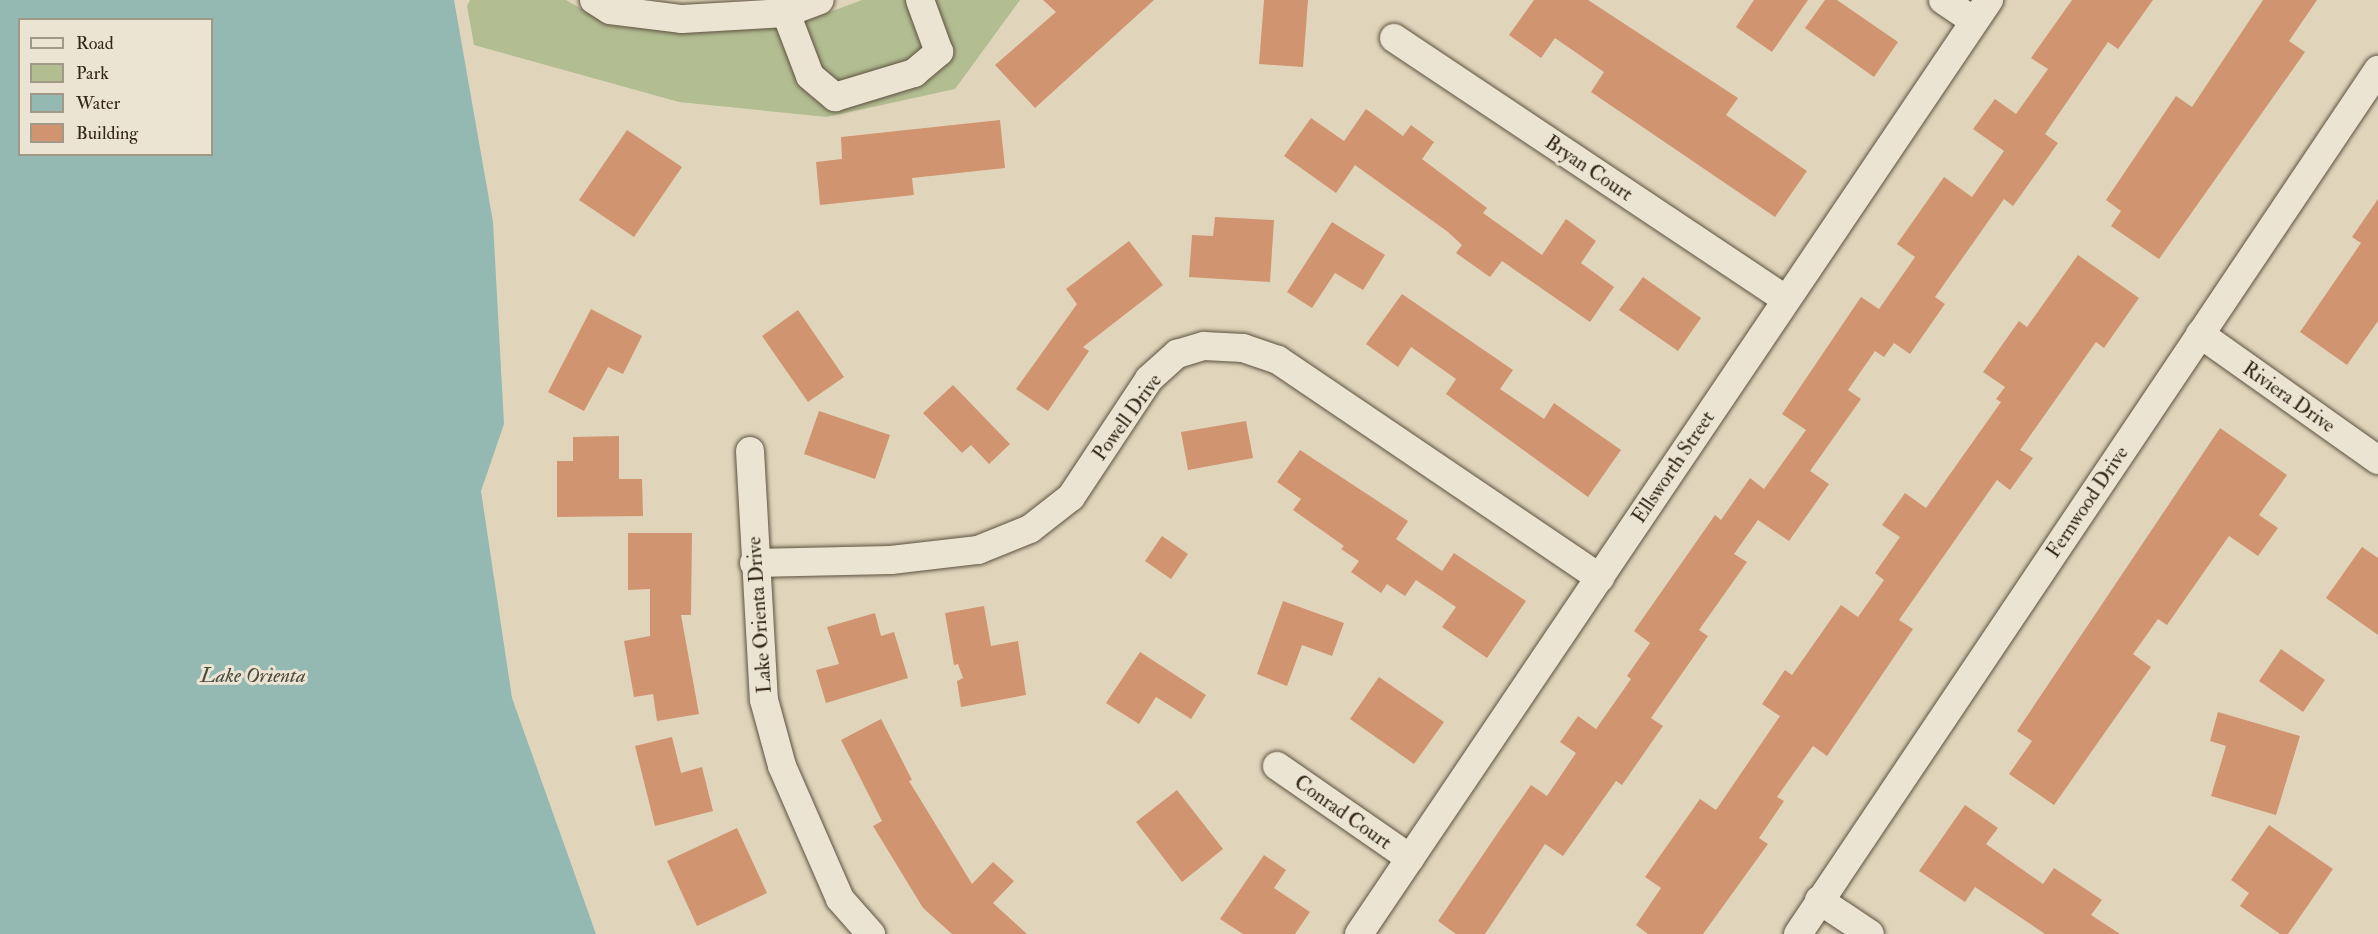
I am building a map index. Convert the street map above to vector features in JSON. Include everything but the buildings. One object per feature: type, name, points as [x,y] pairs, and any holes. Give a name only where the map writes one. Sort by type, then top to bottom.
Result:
[{"type":"street","points":[[594,0],[610,10],[682,18],[786,13],[820,0]]},
{"type":"street","points":[[786,13],[810,76],[835,97],[914,73],[939,52],[920,0]]},
{"type":"street","points":[[1943,0],[1981,11]]},
{"type":"street","name":"Ellsworth Street","points":[[1359,934],[1981,11]]},
{"type":"street","name":"Bryan Court","points":[[1394,38],[1785,299]]},
{"type":"street","name":"Fernwood Drive","points":[[1797,934],[2378,70]]},
{"type":"street","name":"Riviera Drive","points":[[2200,334],[2378,460]]},
{"type":"street","name":"Powell Drive","points":[[754,563],[891,560],[978,550],[1030,529],[1071,497],[1149,378],[1177,354],[1204,346],[1243,348],[1278,360],[1600,578]]},
{"type":"street","name":"Lake Orienta Drive","points":[[750,451],[754,563],[764,700],[782,766],[840,899],[871,934]]},
{"type":"street","name":"Conrad Court","points":[[1277,766],[1410,858]]},
{"type":"street","points":[[1819,900],[1869,934]]},
{"type":"green space","points":[[470,0],[566,0],[610,25],[685,33],[789,27],[862,0],[1020,0],[955,89],[827,117],[679,102],[474,45],[467,6]]},
{"type":"water","name":"Lake Orienta","points":[[0,0],[454,0],[493,222],[504,424],[481,491],[512,698],[596,934],[0,934]]}]
